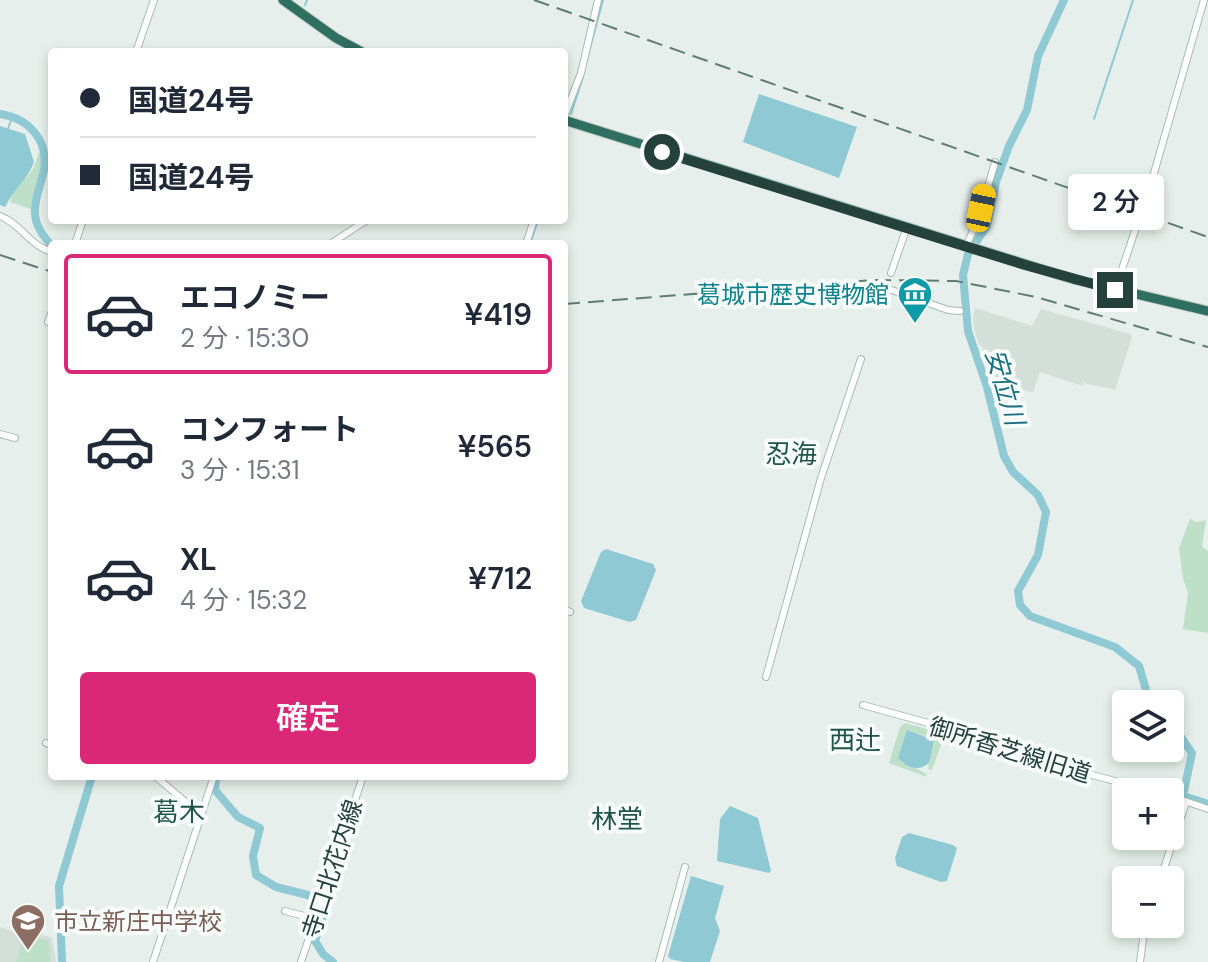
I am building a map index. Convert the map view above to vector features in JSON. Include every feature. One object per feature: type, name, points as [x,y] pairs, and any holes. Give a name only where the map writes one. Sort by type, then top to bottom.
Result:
[{"type":"highway","points":[[283,0],[355,48]]},
{"type":"highway","points":[[568,120],[1115,290],[1208,311]]},
{"type":"street","points":[[137,48],[154,0]]},
{"type":"street","points":[[568,108],[581,73],[598,0]]},
{"type":"street","points":[[1115,290],[1152,180],[1204,0]]},
{"type":"street","points":[[971,247],[995,162]]},
{"type":"street","points":[[6,218],[34,244],[48,251]]},
{"type":"street","points":[[336,240],[361,224]]},
{"type":"street","points":[[891,273],[907,227]]},
{"type":"street","points":[[886,288],[948,310],[960,311]]},
{"type":"street","points":[[766,677],[821,478],[861,359]]},
{"type":"street","points":[[0,434],[15,438]]},
{"type":"street","name":"御所香芝線旧道","points":[[863,705],[1015,747],[1112,780]]},
{"type":"street","points":[[160,780],[201,815]]},
{"type":"street","points":[[153,962],[213,780]]},
{"type":"street","name":"寺口北花内線","points":[[301,962],[362,780]]},
{"type":"street","points":[[1165,866],[1186,802],[1208,809]]},
{"type":"street","points":[[659,962],[685,867]]},
{"type":"street","points":[[285,911],[316,919]]},
{"type":"street","points":[[1140,962],[1143,938]]},
{"type":"shaded area","points":[[975,308],[1032,326],[1041,309],[1130,334],[1132,337],[1115,390],[1084,383],[1083,386],[1040,372],[1033,392],[991,383],[983,359],[983,347],[979,345],[974,328]]},
{"type":"shaded area","name":"市立新庄中学校","points":[[21,924],[52,938],[56,962],[0,962],[0,927],[18,933]]},
{"type":"green space","points":[[40,150],[43,168],[33,210],[10,202],[14,192],[33,169]]},
{"type":"green space","points":[[1190,519],[1197,522],[1206,520],[1202,547],[1208,551],[1208,633],[1183,629],[1188,593],[1179,548]]},
{"type":"green space","points":[[905,723],[934,731],[943,739],[932,770],[928,769],[933,739],[908,730],[898,758],[927,777],[889,763],[900,727]]},
{"type":"green space","points":[[25,933],[49,941],[51,962],[16,962]]},
{"type":"water","points":[[759,94],[857,127],[839,178],[743,142]]},
{"type":"water","points":[[0,126],[25,134],[34,162],[5,207],[0,205]]},
{"type":"water","points":[[606,549],[653,564],[656,570],[636,620],[630,622],[584,608],[581,601],[601,552]]},
{"type":"water","points":[[907,730],[934,740],[929,763],[925,766],[913,768],[898,758]]},
{"type":"water","points":[[730,806],[758,818],[769,873],[717,861],[720,819]]},
{"type":"water","points":[[909,833],[957,848],[947,881],[941,882],[897,866],[895,858],[902,837]]},
{"type":"water","points":[[691,876],[724,886],[715,918],[720,931],[710,962],[684,962],[668,956]]},
{"type":"waterway","points":[[305,5],[307,0]]},
{"type":"waterway","points":[[587,59],[603,0]]},
{"type":"waterway","name":"安位川","points":[[1064,0],[1038,56],[1027,110],[996,182],[987,226],[968,254],[963,275],[968,331],[987,387],[1004,456],[1013,472],[1038,495],[1046,512],[1038,555],[1018,591],[1020,605],[1030,616],[1115,647],[1139,666],[1146,690]]},
{"type":"waterway","points":[[1094,119],[1133,0]]},
{"type":"waterway","points":[[571,114],[583,77]]},
{"type":"waterway","points":[[0,114],[19,120],[40,140],[45,159],[35,218],[48,241]]},
{"type":"waterway","points":[[8,129],[12,117]]},
{"type":"waterway","points":[[531,240],[537,224]]},
{"type":"waterway","name":"安位川","points":[[1184,741],[1192,753],[1183,796],[1208,804]]},
{"type":"waterway","points":[[62,962],[59,886],[91,780]]},
{"type":"waterway","points":[[216,780],[215,790],[238,817],[260,828],[253,856],[256,875],[276,887],[308,895],[325,910],[315,941],[333,962]]},
{"type":"railway","points":[[534,0],[1208,237]]},
{"type":"railway","points":[[0,255],[48,271]]},
{"type":"railway","points":[[568,304],[872,280],[956,281],[1036,297],[1208,347]]},
{"type":"place","name":"葛城市歴史博物館","points":[[915,325]]},
{"type":"place","name":"市立新庄中学校","points":[[28,952]]},
{"type":"district","name":"忍海","points":[[791,454]]},
{"type":"district","name":"西辻","points":[[855,740]]},
{"type":"district","name":"葛木","points":[[179,812]]},
{"type":"district","name":"林堂","points":[[617,819]]},
{"type":"route","points":[[662,152],[1115,290]]}]
